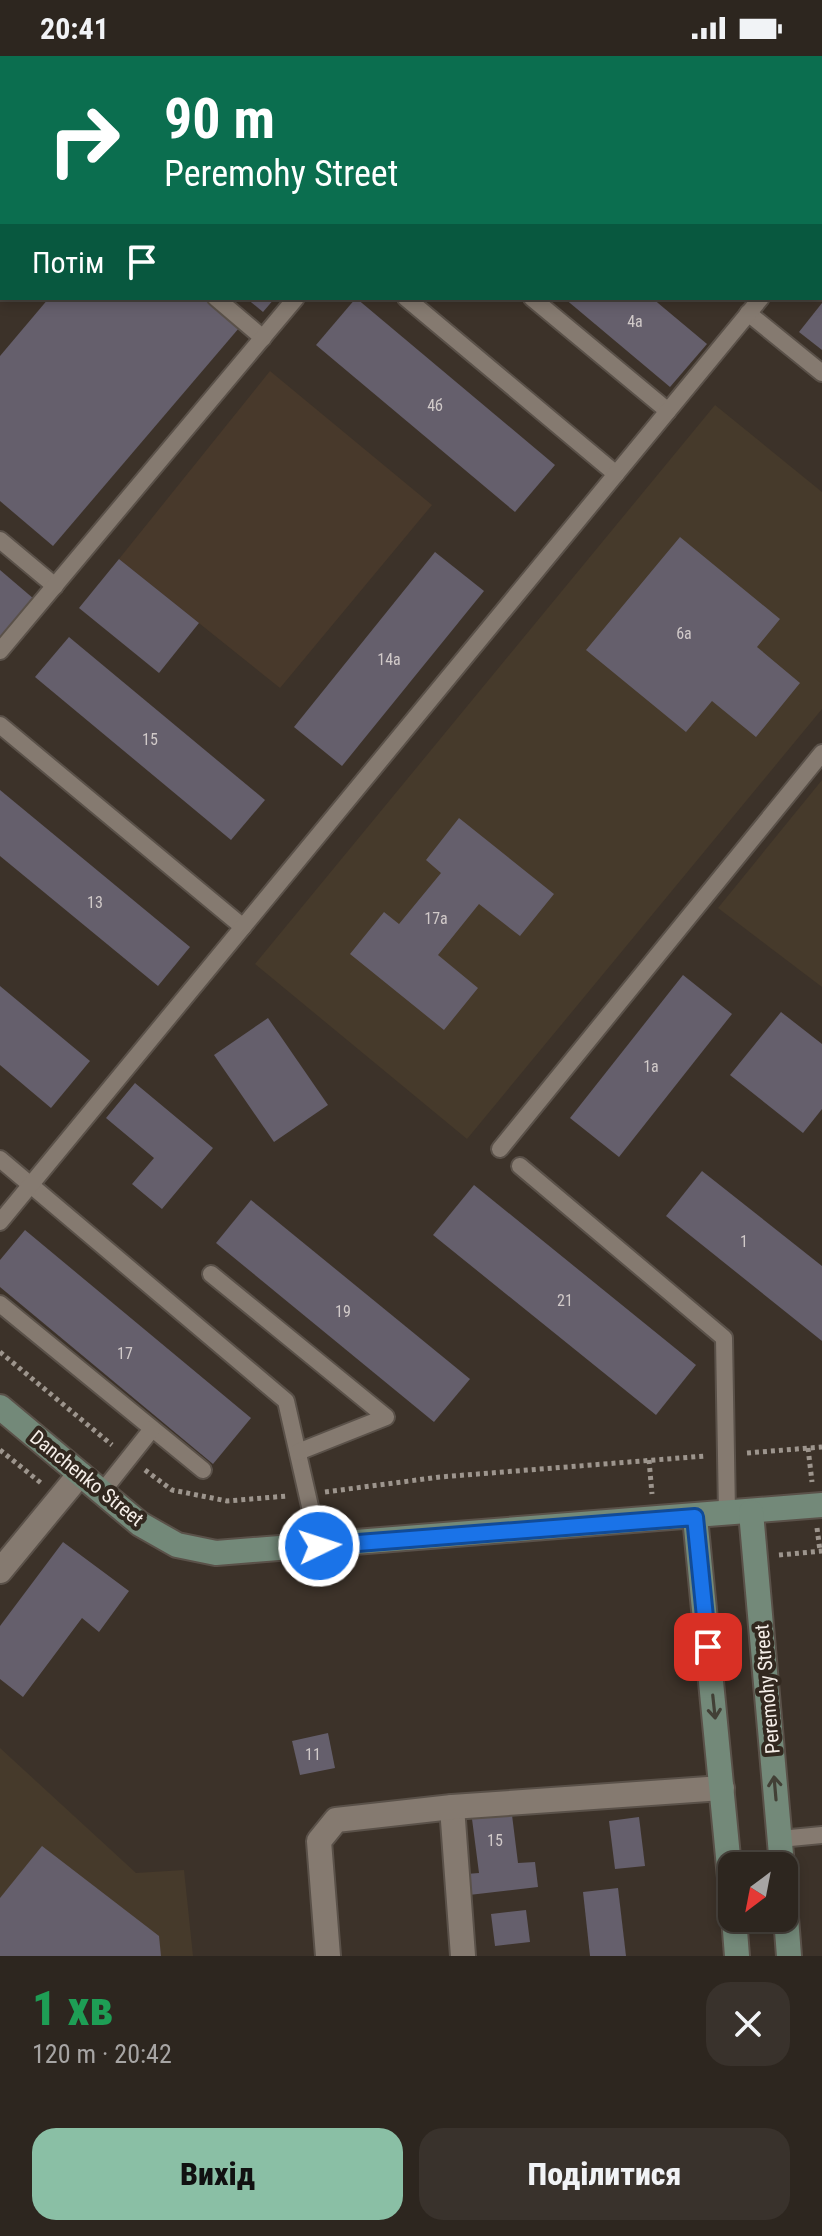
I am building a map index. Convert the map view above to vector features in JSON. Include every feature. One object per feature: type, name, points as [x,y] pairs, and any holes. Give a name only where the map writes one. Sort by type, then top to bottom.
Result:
[{"type":"main road","name":"Danchenko Street","points":[[0,1407],[140,1524],[177,1545],[216,1553],[822,1505]]},
{"type":"main road","name":"Peremohy Street","points":[[739,1513],[756,1558],[781,1852]]},
{"type":"main road","points":[[695,1517],[728,1852]]},
{"type":"main road","points":[[735,1932],[737,1956]]},
{"type":"main road","points":[[787,1932],[789,1956]]},
{"type":"street","points":[[0,1571],[80,1474]]},
{"type":"street","points":[[328,1956],[319,1841],[336,1820],[452,1807],[722,1788]]},
{"type":"street","points":[[452,1807],[463,1956]]},
{"type":"lane","points":[[218,300],[263,338]]},
{"type":"lane","points":[[0,651],[294,300]]},
{"type":"lane","points":[[408,300],[616,474]]},
{"type":"lane","points":[[534,300],[668,411]]},
{"type":"lane","points":[[0,1222],[759,300]]},
{"type":"lane","points":[[748,313],[822,373]]},
{"type":"lane","points":[[0,540],[55,586]]},
{"type":"lane","points":[[0,725],[243,927]]},
{"type":"lane","points":[[500,1149],[822,753]]},
{"type":"lane","points":[[0,1159],[286,1401],[319,1546]]},
{"type":"lane","points":[[520,1166],[724,1338],[726,1454],[739,1513]]},
{"type":"lane","points":[[211,1274],[386,1417],[298,1452]]},
{"type":"lane","points":[[0,1304],[203,1470]]},
{"type":"lane","points":[[102,1492],[152,1429]]},
{"type":"lane","points":[[780,1839],[822,1835]]},
{"type":"path","points":[[0,1352],[128,1459],[172,1490],[227,1501],[440,1477],[822,1447]]},
{"type":"path","points":[[756,1558],[822,1551]]},
{"type":"shaded area","points":[[270,371],[432,505],[280,688],[119,559]]},
{"type":"shaded area","points":[[715,405],[822,492],[822,709],[467,1139],[255,964]]},
{"type":"shaded area","points":[[822,780],[822,987],[718,908]]},
{"type":"shaded area","points":[[0,1748],[136,1873],[184,1870],[193,1956],[0,1956]]},
{"type":"building","points":[[47,300],[209,300],[239,328],[53,546],[0,501],[0,356]]},
{"type":"building","points":[[248,300],[273,300],[263,312]]},
{"type":"building","points":[[354,300],[358,300],[555,465],[515,512],[316,345]]},
{"type":"building","points":[[566,300],[654,300],[707,344],[670,387]]},
{"type":"building","points":[[822,303],[822,350],[799,332]]},
{"type":"building","points":[[680,537],[780,619],[757,647],[800,683],[756,737],[712,701],[686,732],[586,650]]},
{"type":"building","points":[[435,552],[484,591],[342,766],[294,727]]},
{"type":"building","points":[[119,559],[199,623],[159,673],[79,608]]},
{"type":"building","points":[[0,570],[34,599],[0,640]]},
{"type":"building","points":[[69,637],[265,800],[231,840],[35,677]]},
{"type":"building","points":[[0,790],[190,947],[158,986],[0,856]]},
{"type":"building","points":[[459,818],[554,894],[520,936],[479,904],[438,955],[478,988],[444,1030],[350,954],[384,912],[399,924],[441,873],[426,860]]},
{"type":"building","points":[[683,975],[732,1014],[619,1157],[570,1118]]},
{"type":"building","points":[[0,986],[90,1061],[51,1108],[0,1065]]},
{"type":"building","points":[[781,1012],[822,1044],[822,1109],[803,1133],[730,1075]]},
{"type":"building","points":[[268,1018],[328,1105],[274,1142],[214,1055]]},
{"type":"building","points":[[135,1083],[213,1148],[162,1209],[132,1184],[154,1158],[106,1118]]},
{"type":"building","points":[[702,1171],[822,1266],[822,1341],[666,1216]]},
{"type":"building","points":[[474,1185],[696,1365],[656,1415],[433,1235]]},
{"type":"building","points":[[251,1200],[470,1379],[434,1422],[216,1243]]},
{"type":"building","points":[[25,1230],[251,1418],[213,1464],[0,1287],[0,1260]]},
{"type":"building","points":[[63,1542],[129,1591],[99,1632],[82,1618],[23,1697],[0,1679],[0,1626]]},
{"type":"building","points":[[328,1733],[335,1768],[300,1775],[292,1741]]},
{"type":"building","points":[[512,1815],[518,1863],[535,1862],[538,1887],[469,1895],[466,1874],[479,1873],[472,1819]]},
{"type":"building","points":[[639,1817],[645,1866],[615,1869],[609,1821]]},
{"type":"building","points":[[42,1846],[159,1936],[161,1956],[0,1956],[0,1898]]},
{"type":"building","points":[[618,1888],[626,1956],[590,1956],[583,1892]]},
{"type":"building","points":[[526,1910],[530,1942],[495,1946],[491,1914]]},
{"type":"route","points":[[319,1546],[695,1517],[708,1647]]}]
